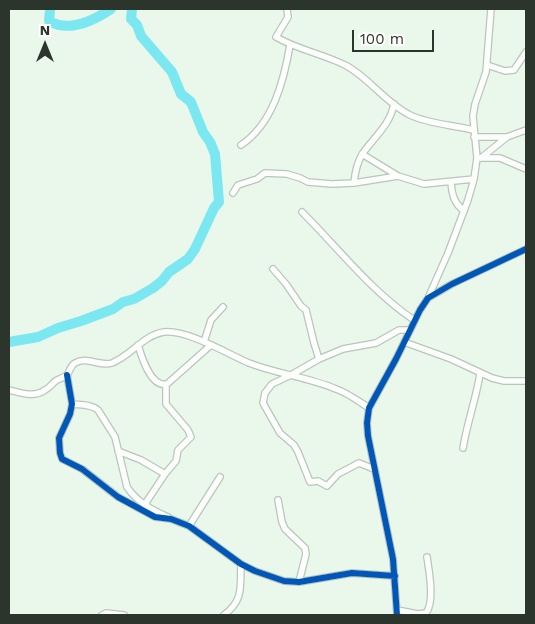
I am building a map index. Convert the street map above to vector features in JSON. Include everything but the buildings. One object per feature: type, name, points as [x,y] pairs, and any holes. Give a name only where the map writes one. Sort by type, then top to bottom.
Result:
[{"type":"street","points":[[287,9],[288,17],[276,37],[290,45],[305,49],[347,67],[366,79],[408,114],[422,120],[473,130]]},
{"type":"street","points":[[427,558],[429,609],[426,613],[418,614],[397,613],[395,576],[368,436],[369,408],[414,320],[428,298],[448,253],[474,179],[479,158],[473,130],[475,104],[487,65],[491,9]]},
{"type":"street","points":[[241,145],[253,138],[276,99],[290,45]]},
{"type":"street","points":[[487,65],[505,71],[514,70],[526,52]]},
{"type":"street","points":[[354,183],[355,171],[362,154],[389,121],[394,104]]},
{"type":"street","points":[[479,158],[506,138],[526,130]]},
{"type":"street","points":[[474,137],[506,138]]},
{"type":"street","points":[[362,154],[398,176],[424,184],[474,179]]},
{"type":"street","points":[[479,158],[500,158],[526,169]]},
{"type":"street","points":[[233,193],[238,185],[257,180],[265,173],[295,176],[313,183],[354,183],[398,176]]},
{"type":"street","points":[[451,182],[453,198],[464,211]]},
{"type":"street","points":[[302,212],[388,302],[414,320]]},
{"type":"street","points":[[428,298],[452,284],[526,248]]},
{"type":"street","points":[[273,269],[306,310],[319,359]]},
{"type":"street","points":[[204,342],[212,320],[223,307]]},
{"type":"street","points":[[374,469],[362,463],[357,464],[338,474],[327,486],[318,481],[312,482],[309,480],[294,445],[280,433],[263,403],[265,393],[272,384],[291,376],[319,359],[343,349],[376,343],[399,330],[409,330]]},
{"type":"street","points":[[145,508],[118,497],[82,469],[62,458],[59,438],[70,414],[72,404],[67,375],[70,368],[76,362],[83,360],[104,364],[110,363],[118,360],[155,334],[170,332],[212,345],[250,363],[339,390],[369,408]]},
{"type":"street","points":[[404,342],[456,362],[480,374],[504,381],[526,381]]},
{"type":"street","points":[[138,345],[147,369],[160,385],[166,385],[212,345]]},
{"type":"street","points":[[462,448],[480,374]]},
{"type":"street","points":[[9,390],[26,394],[44,392],[67,375]]},
{"type":"street","points":[[145,508],[165,474],[176,462],[178,450],[190,437],[188,430],[166,404],[166,385]]},
{"type":"street","points":[[72,404],[95,408],[115,437],[127,486],[145,508],[155,517],[171,519],[189,526],[255,572],[284,581],[299,582],[352,573],[395,576]]},
{"type":"street","points":[[118,451],[141,460],[165,474]]},
{"type":"street","points":[[189,526],[220,477]]},
{"type":"street","points":[[278,500],[285,529],[305,548],[306,554],[299,582]]},
{"type":"street","points":[[224,615],[232,612],[241,593],[241,564]]},
{"type":"street","points":[[102,615],[106,613],[124,615]]},
{"type":"waterway","points":[[50,9],[49,21],[65,26],[81,24],[97,18],[111,9]]},
{"type":"waterway","points":[[9,342],[38,337],[81,321],[113,309],[123,302],[134,299],[153,288],[169,272],[188,259],[195,249],[214,208],[219,202],[215,154],[210,142],[203,132],[191,102],[181,94],[172,72],[141,36],[137,25],[131,19],[132,9]]},
{"type":"cycle path","points":[[397,615],[393,559],[368,436],[369,408],[428,298],[452,284],[526,249]]},
{"type":"cycle path","points":[[67,375],[72,404],[70,414],[59,438],[62,459],[82,469],[118,497],[155,517],[171,519],[189,526],[241,564],[284,581],[299,582],[352,573],[395,576]]}]
